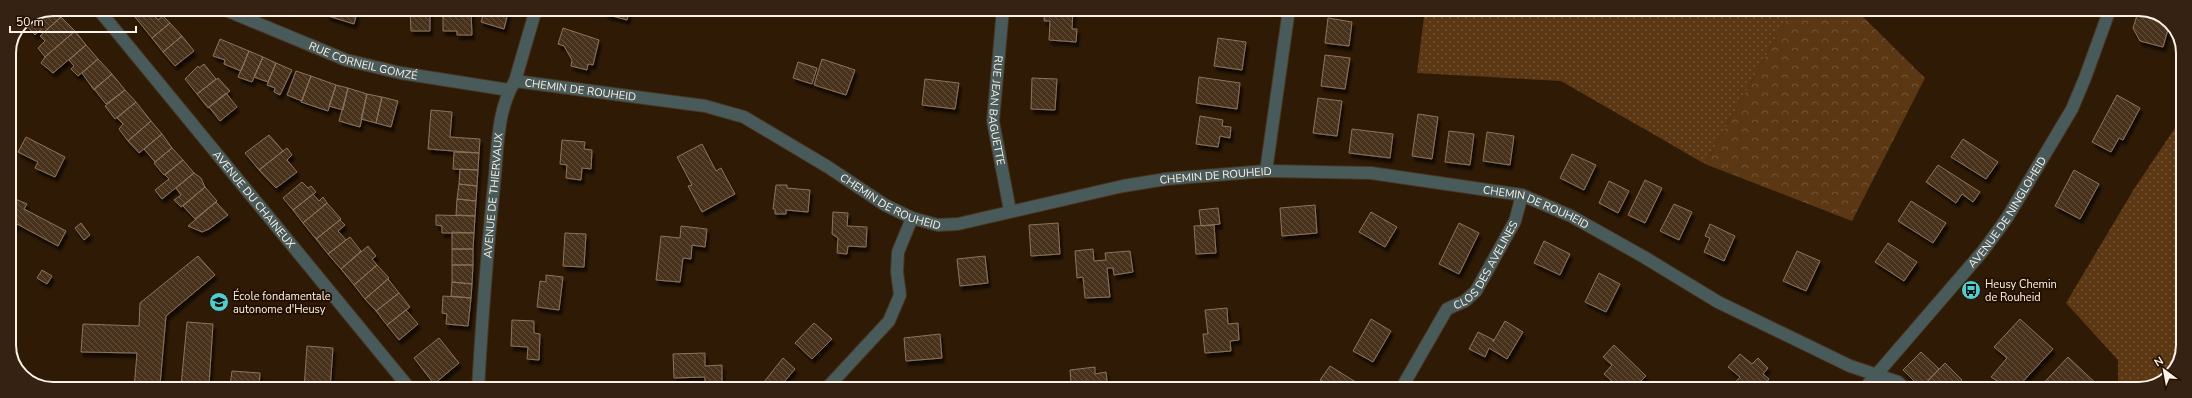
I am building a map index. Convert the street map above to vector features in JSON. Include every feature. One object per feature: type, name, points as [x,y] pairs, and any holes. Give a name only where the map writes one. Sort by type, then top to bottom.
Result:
[{"type":"street","name":"AVENUE DU CHAINEUX","points":[[104,16],[404,382]]},
{"type":"street","name":"RUE CORNEIL GOMZÉ","points":[[240,16],[346,60],[401,73],[512,85]]},
{"type":"street","name":"AVENUE DE THIERVAUX","points":[[478,382],[484,275],[501,116],[534,16]]},
{"type":"street","name":"RUE JEAN BAGUETTE","points":[[1002,16],[993,121],[1010,211]]},
{"type":"street","points":[[1266,171],[1288,16]]},
{"type":"street","name":"AVENUE DE NINGLOHEID","points":[[1870,382],[1983,251],[2007,218],[2072,109],[2107,16]]},
{"type":"street","name":"CHEMIN DE ROUHEID","points":[[512,85],[705,106],[744,117],[828,167],[885,205],[912,218],[938,225],[958,224],[1122,186],[1166,179],[1266,171],[1371,173],[1522,195],[1577,220],[1644,257],[1718,302],[1850,366],[1898,382]]},
{"type":"street","name":"CLOS DES AVELINES","points":[[1405,382],[1448,309],[1465,301],[1476,291],[1515,221],[1522,195]]},
{"type":"street","points":[[832,382],[889,321],[900,295],[897,272],[898,252],[912,218]]},
{"type":"green space","points":[[1424,16],[1788,16],[1705,164],[1561,81],[1417,73]]},
{"type":"green space","points":[[1788,16],[1862,16],[1925,78],[1852,221],[1705,164]]},
{"type":"green space","points":[[2176,126],[2175,355],[2168,368],[2158,377],[2139,382],[2118,382],[2118,360],[2066,303],[2134,189]]},
{"type":"building","points":[[155,16],[158,20],[163,16],[170,23],[152,38],[135,17]]},
{"type":"building","points":[[328,16],[356,16],[354,24]]},
{"type":"building","points":[[410,16],[430,16],[430,31],[411,31]]},
{"type":"building","points":[[443,16],[471,16],[472,35],[457,35],[457,31],[443,31]]},
{"type":"building","points":[[483,16],[507,16],[504,29],[481,22]]},
{"type":"building","points":[[612,16],[628,16],[627,20]]},
{"type":"building","points":[[1044,16],[1073,16],[1072,29],[1077,29],[1076,42],[1049,40],[1050,21],[1044,21]]},
{"type":"building","points":[[2137,16],[2144,16],[2158,21],[2168,29],[2163,47],[2140,41],[2133,28]]},
{"type":"building","points":[[45,17],[61,17],[43,33],[40,30],[35,35],[27,27],[32,22]]},
{"type":"building","points":[[61,17],[75,31],[45,57],[38,48],[45,41],[40,36]]},
{"type":"building","points":[[1328,18],[1352,22],[1349,46],[1325,43]]},
{"type":"building","points":[[170,23],[182,36],[163,52],[152,38]]},
{"type":"building","points":[[563,28],[599,40],[593,65],[588,64],[587,70],[571,66],[572,60],[564,46],[558,44]]},
{"type":"building","points":[[75,31],[86,45],[53,73],[41,63],[45,57]]},
{"type":"building","points":[[182,36],[194,51],[175,66],[163,52]]},
{"type":"building","points":[[1218,38],[1246,42],[1242,70],[1214,66]]},
{"type":"building","points":[[220,39],[249,51],[241,71],[224,64],[225,60],[213,56]]},
{"type":"building","points":[[86,45],[98,59],[78,76],[71,69],[74,66],[69,60]]},
{"type":"building","points":[[249,51],[263,57],[252,82],[238,77]]},
{"type":"building","points":[[1325,55],[1350,58],[1345,89],[1321,86]]},
{"type":"building","points":[[263,57],[276,63],[268,82],[254,77]]},
{"type":"building","points":[[98,59],[112,74],[94,90],[82,73]]},
{"type":"building","points":[[822,59],[855,70],[846,95],[814,85]]},
{"type":"building","points":[[798,62],[817,68],[812,84],[793,78]]},
{"type":"building","points":[[276,63],[292,70],[280,95],[274,92],[275,88],[267,85]]},
{"type":"building","points":[[204,64],[216,79],[197,94],[185,79],[198,66],[199,68]]},
{"type":"building","points":[[296,71],[311,76],[302,101],[287,95]]},
{"type":"building","points":[[112,74],[125,90],[106,104],[94,89]]},
{"type":"building","points":[[311,76],[336,85],[328,111],[301,102]]},
{"type":"building","points":[[1199,77],[1240,83],[1237,109],[1196,103]]},
{"type":"building","points":[[218,78],[230,91],[208,108],[197,94]]},
{"type":"building","points":[[1032,78],[1057,79],[1055,110],[1031,109]]},
{"type":"building","points":[[925,79],[959,83],[955,109],[922,105]]},
{"type":"building","points":[[336,85],[348,88],[343,110],[329,106]]},
{"type":"building","points":[[348,88],[367,94],[360,127],[339,121]]},
{"type":"building","points":[[125,90],[136,102],[115,119],[105,106]]},
{"type":"building","points":[[226,93],[237,107],[220,121],[209,107]]},
{"type":"building","points":[[367,94],[382,97],[376,123],[361,119]]},
{"type":"building","points":[[2117,95],[2140,108],[2123,140],[2119,138],[2111,152],[2092,142]]},
{"type":"building","points":[[382,97],[398,101],[391,127],[376,123]]},
{"type":"building","points":[[1318,98],[1342,101],[1337,136],[1313,133]]},
{"type":"building","points":[[136,102],[151,121],[128,141],[119,129],[123,124],[117,118]]},
{"type":"building","points":[[431,110],[452,112],[450,137],[480,139],[479,153],[428,149]]},
{"type":"building","points":[[1418,114],[1438,117],[1432,159],[1412,156]]},
{"type":"building","points":[[1200,116],[1223,120],[1222,126],[1231,127],[1230,138],[1220,136],[1218,147],[1196,144]]},
{"type":"building","points":[[151,121],[162,134],[139,153],[128,141]]},
{"type":"building","points":[[1352,129],[1393,134],[1390,158],[1349,153]]},
{"type":"building","points":[[1449,131],[1474,134],[1470,165],[1445,162]]},
{"type":"building","points":[[1487,132],[1514,136],[1510,165],[1483,161]]},
{"type":"building","points":[[162,134],[172,148],[155,162],[144,149]]},
{"type":"building","points":[[269,135],[283,151],[259,170],[245,153]]},
{"type":"building","points":[[26,137],[65,157],[55,177],[35,168],[38,162],[18,152]]},
{"type":"building","points":[[1963,139],[1998,162],[1986,179],[1951,157]]},
{"type":"building","points":[[562,140],[585,142],[584,149],[592,150],[591,169],[582,168],[581,180],[566,178],[567,165],[560,164]]},
{"type":"building","points":[[702,144],[716,171],[721,168],[735,194],[702,212],[688,186],[692,185],[677,157]]},
{"type":"building","points":[[172,148],[183,160],[164,175],[154,163]]},
{"type":"building","points":[[287,148],[292,155],[287,160],[297,172],[276,188],[259,170]]},
{"type":"building","points":[[454,152],[479,153],[478,170],[453,169]]},
{"type":"building","points":[[1572,154],[1596,165],[1584,190],[1560,178]]},
{"type":"building","points":[[183,160],[194,173],[162,199],[155,190],[169,179],[165,175]]},
{"type":"building","points":[[1938,165],[1980,192],[1973,202],[1962,194],[1956,203],[1926,182]]},
{"type":"building","points":[[460,169],[478,170],[477,186],[459,184]]},
{"type":"building","points":[[2074,170],[2099,184],[2080,219],[2055,206]]},
{"type":"building","points":[[194,173],[201,178],[205,187],[181,207],[174,200],[181,195],[176,188]]},
{"type":"building","points":[[1645,180],[1662,188],[1645,223],[1628,215]]},
{"type":"building","points":[[1609,181],[1629,191],[1618,213],[1599,203]]},
{"type":"building","points":[[302,182],[308,188],[311,186],[316,192],[293,210],[283,198]]},
{"type":"building","points":[[459,184],[477,186],[476,201],[457,199]]},
{"type":"building","points":[[776,185],[787,185],[787,188],[810,190],[808,212],[786,210],[786,214],[775,214],[775,209],[773,209]]},
{"type":"building","points":[[205,187],[217,201],[195,219],[183,206]]},
{"type":"building","points":[[313,194],[319,201],[323,197],[327,203],[303,223],[293,210]]},
{"type":"building","points":[[16,199],[27,204],[24,209],[66,231],[58,246],[17,224],[16,226]]},
{"type":"building","points":[[457,199],[476,201],[475,216],[456,215]]},
{"type":"building","points":[[1911,201],[1946,223],[1933,243],[1898,221]]},
{"type":"building","points":[[216,202],[228,215],[209,229],[202,232],[188,226]]},
{"type":"building","points":[[327,203],[341,219],[316,239],[303,223]]},
{"type":"building","points":[[1674,204],[1692,212],[1679,240],[1660,231]]},
{"type":"building","points":[[1315,205],[1317,233],[1282,236],[1280,208]]},
{"type":"building","points":[[1218,208],[1220,224],[1201,226],[1199,210]]},
{"type":"building","points":[[833,212],[848,213],[847,226],[867,227],[866,247],[848,246],[847,254],[837,253],[838,238],[832,234]]},
{"type":"building","points":[[1371,212],[1397,227],[1385,247],[1359,232]]},
{"type":"building","points":[[436,215],[475,216],[474,233],[442,233],[442,226],[436,225]]},
{"type":"building","points":[[340,220],[345,225],[338,231],[346,240],[328,254],[316,239]]},
{"type":"building","points":[[81,223],[90,235],[84,240],[75,228]]},
{"type":"building","points":[[1058,223],[1060,254],[1031,256],[1029,225]]},
{"type":"building","points":[[1459,223],[1479,233],[1459,274],[1439,264]]},
{"type":"building","points":[[1710,224],[1735,236],[1724,261],[1704,252],[1710,238],[1705,236]]},
{"type":"building","points":[[1214,225],[1216,253],[1196,254],[1194,226]]},
{"type":"building","points":[[681,226],[707,229],[705,247],[692,245],[691,259],[683,258],[680,282],[656,280],[661,236],[680,238]]},
{"type":"building","points":[[452,232],[474,233],[473,249],[452,249]]},
{"type":"building","points":[[565,233],[586,234],[584,267],[563,266]]},
{"type":"building","points":[[350,237],[361,251],[341,269],[328,254]]},
{"type":"building","points":[[1544,241],[1570,254],[1560,275],[1534,263]]},
{"type":"building","points":[[1888,243],[1917,262],[1904,281],[1875,262]]},
{"type":"building","points":[[368,246],[376,256],[372,259],[377,265],[354,285],[341,269]]},
{"type":"building","points":[[452,249],[473,249],[473,265],[452,265]]},
{"type":"building","points":[[1093,249],[1094,261],[1106,260],[1105,253],[1130,251],[1133,272],[1114,275],[1113,268],[1107,268],[1110,297],[1085,298],[1083,277],[1077,278],[1075,251]]},
{"type":"building","points":[[1797,251],[1820,261],[1806,291],[1783,281]]},
{"type":"building","points":[[198,256],[215,275],[166,316],[160,382],[135,382],[137,353],[81,352],[83,324],[139,326],[140,303]]},
{"type":"building","points":[[985,256],[988,283],[960,286],[957,259]]},
{"type":"building","points":[[377,265],[389,278],[365,299],[354,285]]},
{"type":"building","points":[[452,265],[473,265],[472,284],[452,282]]},
{"type":"building","points":[[42,270],[52,276],[47,284],[37,278]]},
{"type":"building","points":[[1599,273],[1620,284],[1606,312],[1585,302]]},
{"type":"building","points":[[546,275],[563,277],[559,310],[537,307],[540,281],[546,282]]},
{"type":"building","points":[[388,279],[399,293],[376,311],[365,299]]},
{"type":"building","points":[[452,282],[472,284],[471,298],[451,296]]},
{"type":"building","points":[[399,293],[410,307],[387,325],[376,311]]},
{"type":"building","points":[[443,296],[471,298],[468,326],[446,324],[447,314],[442,313]]},
{"type":"building","points":[[1227,308],[1228,324],[1238,323],[1239,340],[1230,341],[1231,351],[1205,353],[1203,334],[1208,334],[1205,310]]},
{"type":"building","points":[[406,310],[418,324],[399,340],[387,325]]},
{"type":"building","points":[[1371,319],[1391,331],[1373,362],[1353,351]]},
{"type":"building","points":[[2020,319],[2053,349],[2022,382],[1999,382],[1991,377],[2007,358],[1994,347]]},
{"type":"building","points":[[512,320],[534,321],[534,333],[540,334],[539,360],[527,359],[528,347],[511,346]]},
{"type":"building","points":[[1505,321],[1523,332],[1507,359],[1489,348],[1485,357],[1469,349],[1478,332],[1494,340],[1493,342]]},
{"type":"building","points":[[187,322],[213,324],[209,382],[181,382]]},
{"type":"building","points":[[814,323],[832,339],[812,359],[795,343]]},
{"type":"building","points":[[940,334],[942,358],[906,361],[904,338]]},
{"type":"building","points":[[439,338],[459,363],[436,382],[432,382],[414,358]]},
{"type":"building","points":[[1614,345],[1646,376],[1640,382],[1613,382],[1604,374],[1612,365],[1603,357]]},
{"type":"building","points":[[307,346],[333,348],[331,382],[304,382]]},
{"type":"building","points":[[1921,352],[1939,369],[1927,382],[1915,382],[1903,370]]},
{"type":"building","points":[[705,353],[705,366],[722,365],[722,382],[705,382],[705,377],[674,378],[673,354]]},
{"type":"building","points":[[1740,354],[1752,364],[1758,358],[1768,368],[1763,374],[1769,379],[1767,382],[1736,382],[1740,377],[1728,367]]},
{"type":"building","points":[[2068,357],[2095,382],[2045,382]]},
{"type":"building","points":[[783,358],[795,369],[784,382],[764,382]]},
{"type":"building","points":[[1945,363],[1962,380],[1960,382],[1927,382]]},
{"type":"building","points":[[1330,366],[1356,382],[1323,382],[1320,380]]},
{"type":"building","points":[[1095,367],[1095,374],[1106,372],[1107,382],[1071,382],[1070,370]]},
{"type":"building","points":[[232,371],[260,373],[259,382],[231,382]]},
{"type":"place","name":"Heusy Chemin de Rouheid","points":[[1971,290]]},
{"type":"place","name":"École fondamentale autonome d'Heusy","points":[[219,302]]}]
